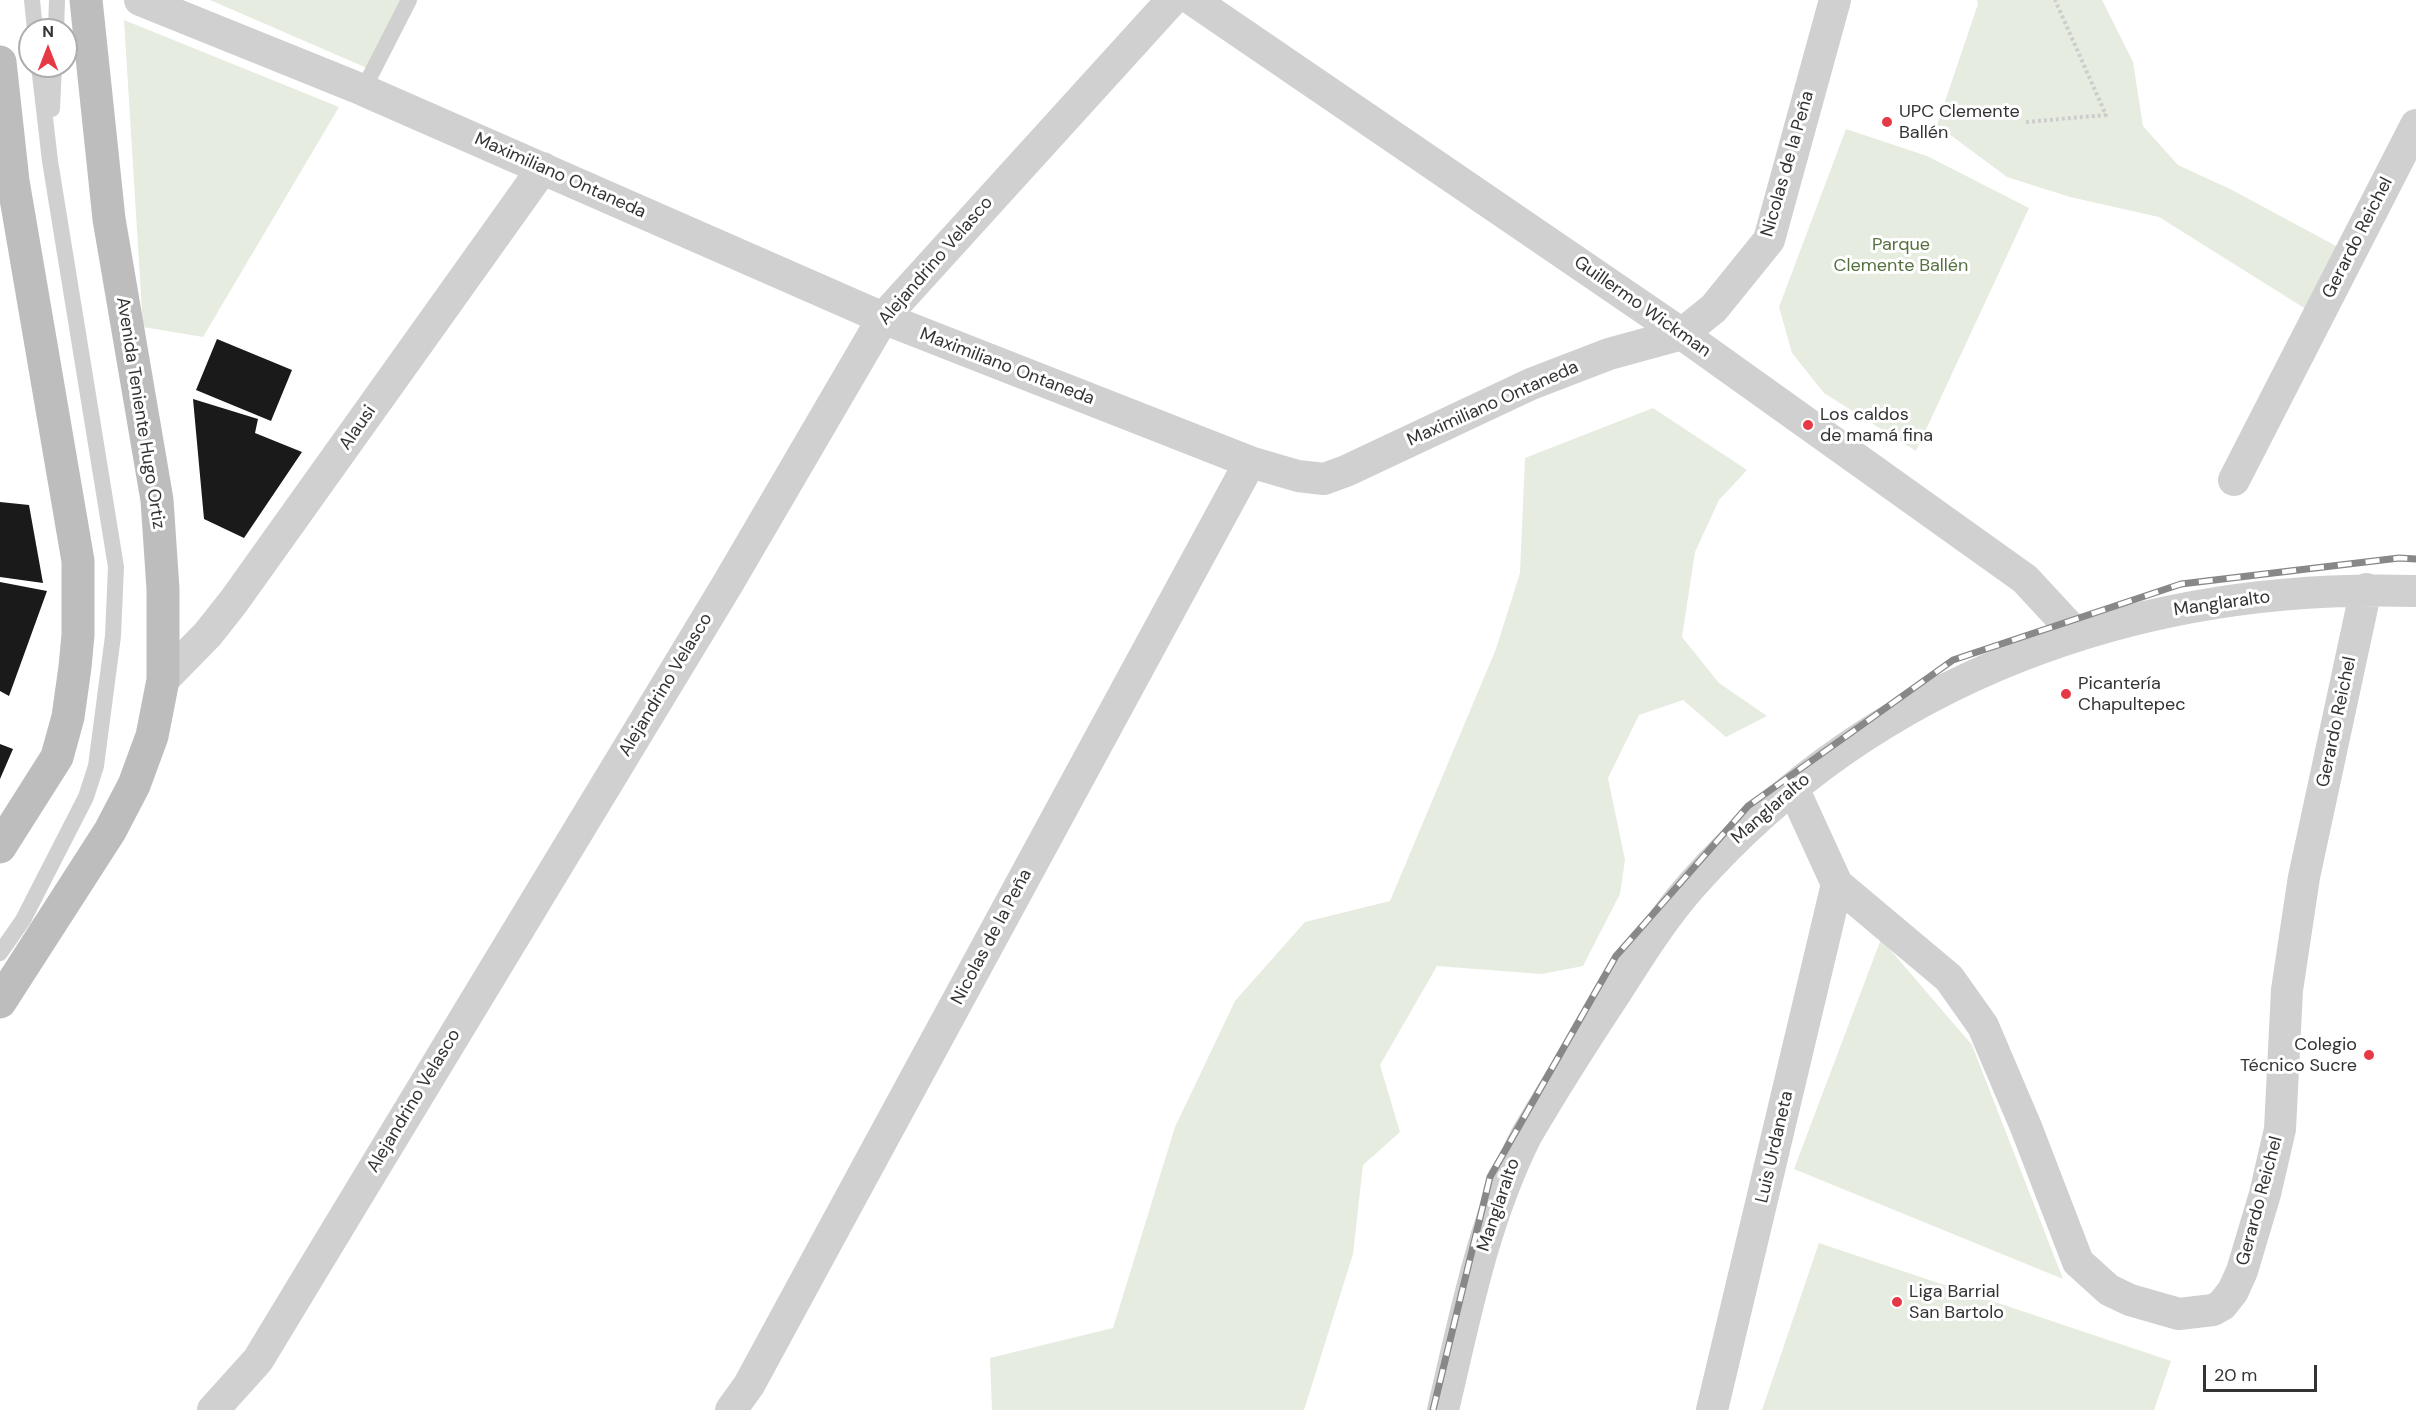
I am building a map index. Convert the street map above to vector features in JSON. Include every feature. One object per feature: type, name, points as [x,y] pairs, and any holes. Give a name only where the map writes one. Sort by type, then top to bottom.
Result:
[{"type":"main road","name":"Avenida Teniente Hugo Ortiz","points":[[0,1002],[110,831],[134,784],[152,736],[163,680],[163,589],[157,500],[109,219],[86,0]]},
{"type":"main road","points":[[0,62],[7,181],[78,561],[78,635],[68,717],[57,757],[0,848]]},
{"type":"street","name":"Maximiliano Ontaneda","points":[[140,0],[363,90],[882,318],[1250,462],[1298,476],[1324,479],[1346,471],[1531,384],[1609,354],[1682,334]]},
{"type":"street","name":"Alejandrino Velasco","points":[[213,1410],[258,1360],[727,585],[882,318],[1172,0]]},
{"type":"street","name":"Guillermo Wickman","points":[[1193,0],[1682,334],[2025,579],[2076,634]]},
{"type":"street","name":"Nicolas de la Peña","points":[[1682,334],[1714,308],[1769,240],[1834,0]]},
{"type":"street","name":"Gerardo Reichel","points":[[2234,480],[2416,125]]},
{"type":"street","name":"Alausi","points":[[163,680],[208,634],[234,601],[543,168]]},
{"type":"street","name":"Nicolas de la Peña","points":[[731,1410],[749,1386],[1250,462]]},
{"type":"street","name":"Gerardo Reichel","points":[[1792,788],[1837,884],[1949,978],[1983,1026],[2078,1262],[2109,1290],[2130,1300],[2179,1314],[2213,1310],[2227,1298],[2242,1271],[2265,1194],[2280,1129],[2287,990],[2304,877],[2366,590]]},
{"type":"street","name":"Manglaralto","points":[[1443,1410],[1474,1280],[1496,1204],[1526,1136],[1662,921],[1723,852],[1792,788],[1875,728],[1959,681],[2076,634],[2194,606],[2309,593],[2366,590],[2416,591]]},
{"type":"street","name":"Luis Urdaneta","points":[[1712,1410],[1837,884]]},
{"type":"lane","points":[[32,0],[34,18]]},
{"type":"lane","points":[[56,18],[57,0]]},
{"type":"lane","points":[[363,90],[410,0]]},
{"type":"lane","points":[[0,953],[23,920],[86,796],[96,766],[113,636],[116,567],[50,161],[40,78]]},
{"type":"lane","points":[[50,161],[53,78]]},
{"type":"path","points":[[2026,122],[2106,115],[2055,0]]},
{"type":"green space","points":[[210,0],[402,0],[367,68]]},
{"type":"green space","points":[[1977,0],[2102,0],[2133,62],[2143,126],[2178,165],[2232,190],[2338,247],[2309,311],[2159,217],[2070,197],[2007,177],[1937,125],[1978,4]]},
{"type":"green space","points":[[124,20],[339,107],[203,337],[143,327]]},
{"type":"green space","name":"Parque Clemente Ballén","points":[[1846,129],[1927,156],[2029,208],[1916,451],[1824,393],[1792,353],[1779,307]]},
{"type":"green space","points":[[1653,408],[1747,470],[1719,500],[1695,552],[1682,637],[1719,683],[1767,716],[1726,737],[1683,700],[1639,715],[1608,778],[1625,860],[1620,894],[1583,966],[1542,974],[1437,966],[1380,1065],[1400,1132],[1363,1165],[1353,1254],[1304,1410],[992,1410],[990,1358],[1113,1328],[1175,1127],[1235,1001],[1305,922],[1390,901],[1496,649],[1520,573],[1525,458]]},
{"type":"green space","points":[[1881,939],[1972,1045],[2063,1279],[1794,1169]]},
{"type":"green space","name":"Liga Barrial San Bartolo","points":[[1819,1243],[2171,1361],[2154,1410],[1762,1410]]},
{"type":"building","points":[[217,339],[292,370],[271,421],[196,390]]},
{"type":"building","points":[[193,399],[258,419],[255,433],[302,452],[244,538],[204,519]]},
{"type":"building","points":[[0,502],[29,505],[43,583],[0,577]]},
{"type":"building","points":[[0,582],[47,591],[9,696],[0,691]]},
{"type":"building","points":[[0,744],[13,749],[0,779]]},
{"type":"railway","points":[[1433,1410],[1490,1177],[1616,956],[1748,806],[1953,660],[2181,584],[2399,558],[2416,559]]},
{"type":"place","name":"UPC Clemente Ballén","points":[[1887,122]]},
{"type":"place","name":"Los caldos de mamá fina","points":[[1808,425]]},
{"type":"place","name":"Picantería Chapultepec","points":[[2066,694]]},
{"type":"place","name":"Colegio Técnico Sucre","points":[[2369,1055]]},
{"type":"place","name":"Liga Barrial San Bartolo","points":[[1897,1302]]}]
